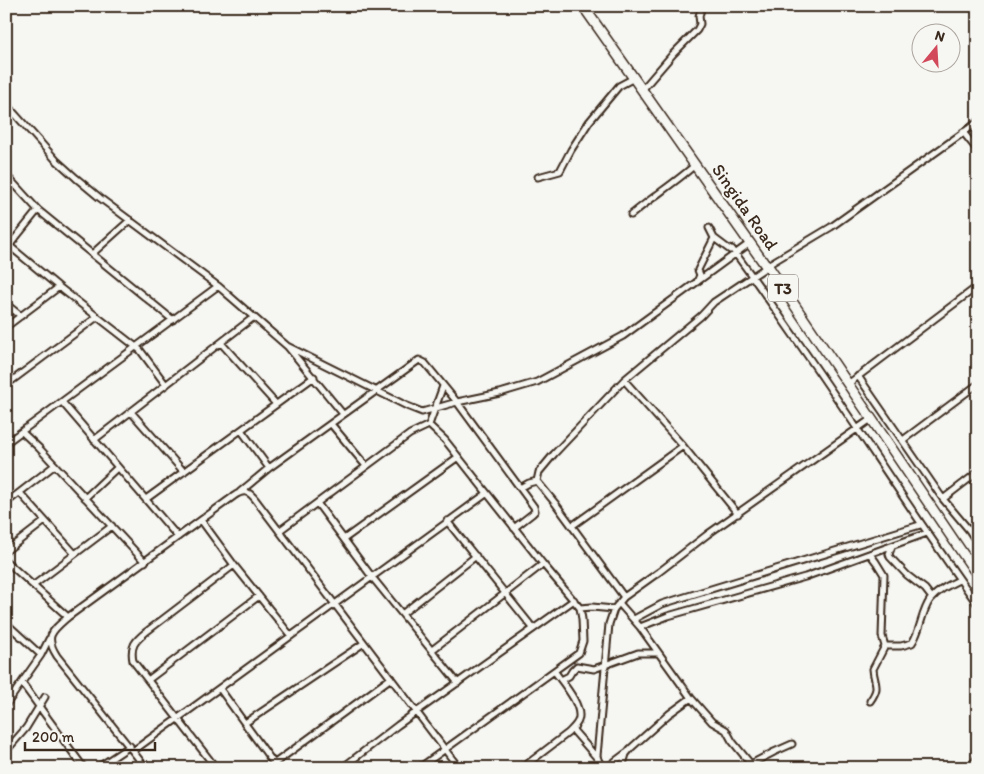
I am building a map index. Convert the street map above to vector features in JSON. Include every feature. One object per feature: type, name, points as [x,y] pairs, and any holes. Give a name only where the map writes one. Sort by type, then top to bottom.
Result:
[{"type":"highway","name":"Singida Road","points":[[583,6],[767,266],[978,576]]},
{"type":"street","points":[[642,90],[673,54],[698,30],[702,6]]},
{"type":"street","points":[[538,177],[560,170],[589,122],[619,86],[634,78]]},
{"type":"street","points":[[6,104],[56,160],[94,193],[218,286],[287,346],[314,376],[343,414]]},
{"type":"street","points":[[6,114],[11,110]]},
{"type":"street","points":[[536,481],[539,472],[554,454],[624,380],[701,316],[714,302],[830,227],[978,122]]},
{"type":"street","points":[[963,132],[978,151]]},
{"type":"street","points":[[631,215],[651,197],[677,181],[695,165]]},
{"type":"street","points":[[6,175],[38,210],[173,320]]},
{"type":"street","points":[[38,210],[8,245],[134,348],[140,350],[166,385]]},
{"type":"street","points":[[92,254],[130,220]]},
{"type":"street","points":[[709,228],[714,238],[730,250],[732,249],[753,277],[858,428],[904,497],[920,525],[978,606]]},
{"type":"street","points":[[697,282],[700,275],[698,270],[714,238]]},
{"type":"street","points":[[287,346],[375,391],[422,412],[457,402],[500,394],[537,382],[623,336],[751,243]]},
{"type":"street","points":[[6,443],[218,286]]},
{"type":"street","points":[[848,384],[978,286]]},
{"type":"street","points":[[6,327],[59,287]]},
{"type":"street","points":[[6,304],[21,316]]},
{"type":"street","points":[[8,382],[97,317]]},
{"type":"street","points":[[94,440],[254,317]]},
{"type":"street","points":[[221,343],[276,404]]},
{"type":"street","points":[[6,705],[41,655],[56,628],[68,617],[419,360],[425,363],[457,402],[534,507],[535,511],[514,528]]},
{"type":"street","points":[[146,499],[314,376]]},
{"type":"street","points":[[858,376],[943,499],[978,544]]},
{"type":"street","points":[[624,380],[683,446],[738,514]]},
{"type":"street","points":[[903,440],[978,384]]},
{"type":"street","points":[[279,531],[410,434],[429,425],[443,386]]},
{"type":"street","points":[[62,402],[178,537]]},
{"type":"street","points":[[131,412],[184,472]]},
{"type":"street","points":[[595,768],[598,759],[609,624],[614,609],[624,597],[708,534],[871,419]]},
{"type":"street","points":[[331,424],[366,466]]},
{"type":"street","points":[[419,768],[579,654],[582,648],[583,626],[580,608],[574,600],[486,494],[446,440],[429,425]]},
{"type":"street","points":[[241,430],[269,468]]},
{"type":"street","points":[[22,432],[145,562]]},
{"type":"street","points":[[572,526],[683,446]]},
{"type":"street","points":[[344,539],[458,457]]},
{"type":"street","points":[[6,503],[55,465]]},
{"type":"street","points":[[85,498],[118,467]]},
{"type":"street","points":[[943,499],[978,472]]},
{"type":"street","points":[[520,488],[529,482],[536,481]]},
{"type":"street","points":[[536,481],[555,503],[624,597]]},
{"type":"street","points":[[240,492],[250,493],[459,768]]},
{"type":"street","points":[[20,493],[75,554]]},
{"type":"street","points":[[97,768],[178,719],[486,494]]},
{"type":"street","points":[[317,503],[372,577],[458,683]]},
{"type":"street","points":[[201,520],[234,565],[291,636]]},
{"type":"street","points":[[6,551],[46,521]]},
{"type":"street","points":[[447,521],[533,628]]},
{"type":"street","points":[[634,619],[662,604],[920,525]]},
{"type":"street","points":[[34,585],[112,526]]},
{"type":"street","points":[[640,627],[668,616],[805,576],[927,533]]},
{"type":"street","points":[[892,546],[889,554],[890,557],[932,598]]},
{"type":"street","points":[[870,554],[884,575],[882,636],[885,646],[873,669],[877,684],[874,696],[870,701]]},
{"type":"street","points":[[402,614],[476,556]]},
{"type":"street","points":[[7,564],[34,585],[68,617]]},
{"type":"street","points":[[432,650],[543,564]]},
{"type":"street","points":[[216,768],[133,661],[131,653],[138,639],[234,565]]},
{"type":"street","points":[[885,646],[907,646],[914,641],[926,607],[932,598],[942,589],[959,580]]},
{"type":"street","points":[[148,680],[259,596]]},
{"type":"street","points":[[342,768],[574,600]]},
{"type":"street","points":[[619,603],[634,619],[691,698],[712,722],[726,730],[732,741],[753,766],[774,752],[792,744]]},
{"type":"street","points":[[580,608],[614,609]]},
{"type":"street","points":[[6,623],[41,655]]},
{"type":"street","points":[[49,639],[57,656],[146,768]]},
{"type":"street","points":[[245,723],[364,643]]},
{"type":"street","points":[[561,680],[569,676],[578,666],[594,668],[638,653],[657,653]]},
{"type":"street","points":[[522,768],[572,729],[579,720],[580,712],[555,672]]},
{"type":"street","points":[[220,689],[276,766],[391,678]]},
{"type":"street","points":[[22,683],[84,768]]},
{"type":"street","points":[[6,751],[26,728],[45,698]]},
{"type":"street","points":[[572,729],[607,768],[669,714],[691,698]]},
{"type":"street","points":[[622,768],[628,751]]},
{"type":"street","points":[[970,768],[978,757]]}]
